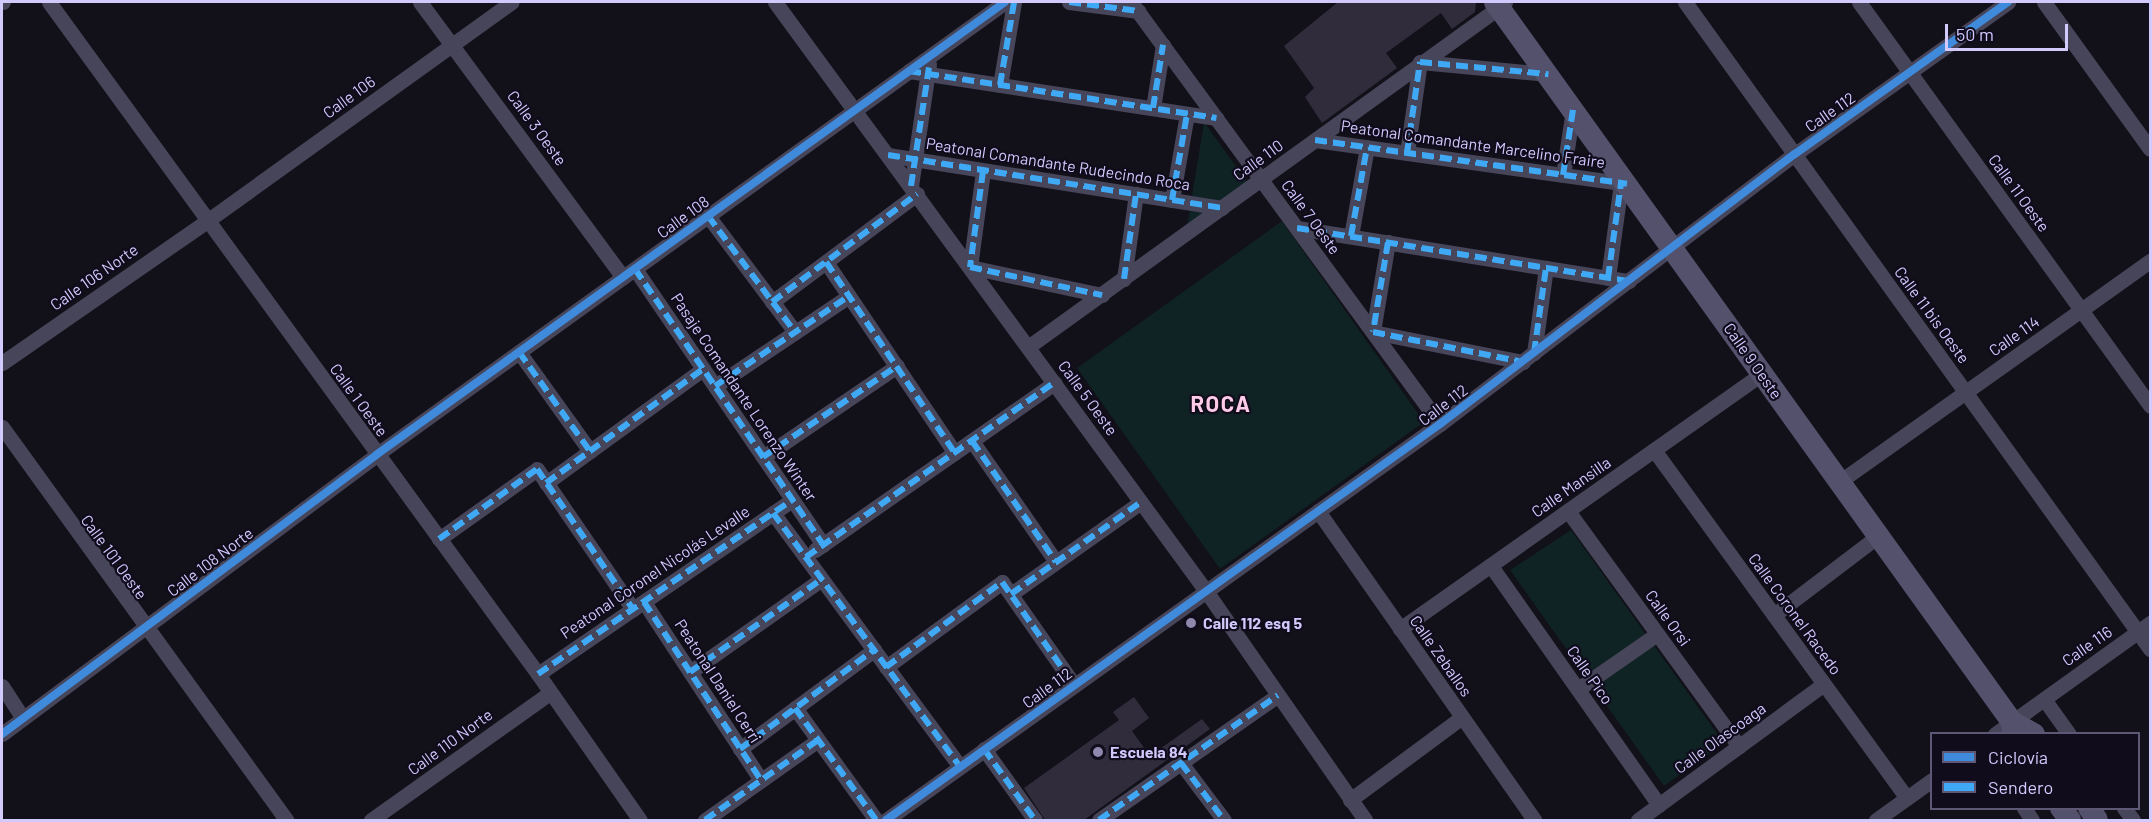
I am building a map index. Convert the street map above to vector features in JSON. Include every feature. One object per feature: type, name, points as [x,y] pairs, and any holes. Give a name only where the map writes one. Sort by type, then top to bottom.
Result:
[{"type":"main road","name":"Calle 9 Oeste","points":[[1500,4],[1624,184],[1673,248],[1878,536],[2007,730]]},
{"type":"street","name":"Calle 1 Oeste","points":[[49,2],[376,455],[538,674],[549,693],[640,820]]},
{"type":"street","name":"Calle 3 Oeste","points":[[420,2],[629,273]]},
{"type":"street","name":"Calle 106","points":[[207,221],[513,2]]},
{"type":"street","name":"Calle 5 Oeste","points":[[775,2],[1206,591],[1365,820]]},
{"type":"street","name":"Calle 108","points":[[376,455],[1005,2]]},
{"type":"street","points":[[1000,85],[1014,2]]},
{"type":"street","points":[[1069,2],[1135,6]]},
{"type":"street","name":"Calle 11 bis Oeste","points":[[1685,2],[1966,392],[2144,627],[2151,649]]},
{"type":"street","name":"Calle 11 Oeste","points":[[1858,2],[2151,406]]},
{"type":"street","name":"Calle 112","points":[[886,820],[1440,424],[1795,154],[2008,2]]},
{"type":"street","points":[[2044,2],[2151,149]]},
{"type":"street","name":"Calle 110","points":[[1028,347],[1500,4]]},
{"type":"street","name":"Calle 7 Oeste","points":[[1135,6],[1440,424]]},
{"type":"street","points":[[1153,108],[1163,45]]},
{"type":"street","points":[[772,303],[914,190],[915,160],[931,55]]},
{"type":"street","points":[[1407,153],[1420,62],[1548,75]]},
{"type":"street","points":[[909,71],[1216,118]]},
{"type":"street","points":[[1563,175],[1573,110]]},
{"type":"street","points":[[1173,200],[1187,114]]},
{"type":"street","name":"Peatonal Comandante Marcelino Fraire","points":[[1315,140],[1624,184]]},
{"type":"street","points":[[1351,236],[1367,147]]},
{"type":"street","name":"Peatonal Comandante Rudecindo Roca","points":[[888,155],[1222,208]]},
{"type":"street","points":[[983,171],[970,267],[1102,295]]},
{"type":"street","points":[[1608,278],[1624,184]]},
{"type":"street","points":[[1124,279],[1136,195]]},
{"type":"street","points":[[708,216],[795,333]]},
{"type":"street","name":"Calle 106 Norte","points":[[2,363],[207,221]]},
{"type":"street","points":[[1297,228],[1629,281]]},
{"type":"street","points":[[1388,242],[1373,332],[1529,357],[1546,268]]},
{"type":"street","name":"Calle 114","points":[[1839,482],[2151,261]]},
{"type":"street","points":[[826,262],[955,453]]},
{"type":"street","name":"Pasaje Comandante Lorenzo Winter","points":[[629,273],[703,369],[823,545]]},
{"type":"street","points":[[715,386],[849,296]]},
{"type":"street","points":[[519,352],[590,451]]},
{"type":"street","points":[[763,457],[897,366]]},
{"type":"street","points":[[546,483],[703,369]]},
{"type":"street","name":"Calle Mansilla","points":[[1400,629],[1762,374]]},
{"type":"street","points":[[806,557],[1054,383]]},
{"type":"street","name":"Calle 101 Oeste","points":[[2,428],[148,625],[287,820]]},
{"type":"street","points":[[972,441],[1056,562]]},
{"type":"street","name":"Calle Coronel Racedo","points":[[1654,450],[1907,798]]},
{"type":"street","name":"Calle 108 Norte","points":[[2,734],[376,455]]},
{"type":"street","name":"Peatonal Daniel Cerri","points":[[439,539],[537,469],[690,672],[761,780]]},
{"type":"street","name":"Peatonal Coronel Nicolás Levalle","points":[[538,674],[792,500]]},
{"type":"street","points":[[886,667],[1007,588],[1056,562],[1141,502]]},
{"type":"street","name":"Calle Zeballos","points":[[1318,511],[1534,820]]},
{"type":"street","name":"Calle Orsi","points":[[1568,511],[1739,746]]},
{"type":"street","points":[[773,513],[960,767]]},
{"type":"street","points":[[1774,615],[1878,536]]},
{"type":"street","name":"Calle Pico","points":[[1491,566],[1659,805]]},
{"type":"street","points":[[690,672],[822,579]]},
{"type":"street","points":[[1007,588],[1074,685]]},
{"type":"street","name":"Calle 116","points":[[2007,730],[2044,699],[2144,627]]},
{"type":"street","points":[[1578,689],[1657,634]]},
{"type":"street","points":[[740,749],[874,650]]},
{"type":"street","name":"Calle Olascoaga","points":[[1638,820],[1824,684]]},
{"type":"street","points":[[2,687],[23,717]]},
{"type":"street","name":"Calle 110 Norte","points":[[371,820],[549,693]]},
{"type":"street","points":[[1100,820],[1278,695]]},
{"type":"street","points":[[2044,699],[2068,732]]},
{"type":"street","points":[[795,708],[876,820]]},
{"type":"street","points":[[1350,800],[1462,717]]},
{"type":"street","points":[[705,820],[818,740]]},
{"type":"street","points":[[984,749],[1035,820]]},
{"type":"street","points":[[1181,763],[1224,820]]},
{"type":"street","points":[[1876,820],[1930,781]]},
{"type":"green space","points":[[1204,122],[1251,187],[1187,227]]},
{"type":"green space","points":[[1282,221],[1424,422],[1220,569],[1077,368]]},
{"type":"green space","points":[[1571,530],[1724,743],[1664,786],[1510,570]]},
{"type":"building","points":[[1338,2],[1476,2],[1475,12],[1452,29],[1441,13],[1386,53],[1397,68],[1322,123],[1305,97],[1314,88],[1284,46]]},
{"type":"building","points":[[1134,697],[1149,718],[1132,731],[1150,756],[1202,719],[1210,729],[1084,820],[1045,820],[1024,788],[1119,720],[1113,712]]},
{"type":"marked path","points":[[1000,85],[1014,2]]},
{"type":"marked path","points":[[1069,2],[1138,11]]},
{"type":"marked path","points":[[1153,108],[1163,45]]},
{"type":"marked path","points":[[1407,153],[1420,62],[1548,74]]},
{"type":"marked path","points":[[911,186],[929,67]]},
{"type":"marked path","points":[[909,71],[1216,118]]},
{"type":"marked path","points":[[1563,175],[1573,110]]},
{"type":"marked path","points":[[1172,200],[1187,114]]},
{"type":"marked path","points":[[1315,140],[1627,184]]},
{"type":"marked path","points":[[1351,236],[1367,147]]},
{"type":"marked path","points":[[888,155],[1222,208]]},
{"type":"marked path","points":[[983,171],[970,267],[1102,295]]},
{"type":"marked path","points":[[1608,278],[1621,183]]},
{"type":"marked path","points":[[772,302],[917,194]]},
{"type":"marked path","points":[[1124,279],[1136,194]]},
{"type":"marked path","points":[[708,216],[795,332]]},
{"type":"marked path","points":[[1297,228],[1629,281]]},
{"type":"marked path","points":[[1388,242],[1373,332],[1523,362]]},
{"type":"marked path","points":[[826,262],[955,453]]},
{"type":"marked path","points":[[1534,353],[1546,268]]},
{"type":"marked path","points":[[635,269],[823,545]]},
{"type":"marked path","points":[[715,386],[849,296]]},
{"type":"marked path","points":[[519,352],[590,451]]},
{"type":"marked path","points":[[763,457],[897,366]]},
{"type":"marked path","points":[[546,483],[703,369]]},
{"type":"marked path","points":[[806,557],[1054,383]]},
{"type":"marked path","points":[[972,441],[1056,562]]},
{"type":"marked path","points":[[439,539],[537,469],[633,609]]},
{"type":"marked path","points":[[538,674],[792,500]]},
{"type":"marked path","points":[[1011,594],[1141,502]]},
{"type":"marked path","points":[[773,513],[960,767]]},
{"type":"marked path","points":[[690,672],[822,579]]},
{"type":"marked path","points":[[886,667],[1002,582],[1074,685]]},
{"type":"marked path","points":[[644,602],[761,780]]},
{"type":"marked path","points":[[740,749],[874,650]]},
{"type":"marked path","points":[[1099,820],[1278,695]]},
{"type":"marked path","points":[[795,708],[876,820]]},
{"type":"marked path","points":[[705,820],[818,740]]},
{"type":"marked path","points":[[984,749],[1035,820]]},
{"type":"marked path","points":[[1181,763],[1224,820]]},
{"type":"cycle path","points":[[2,734],[376,455],[1005,2]]},
{"type":"cycle path","points":[[886,820],[1440,424],[1795,154],[2008,2]]},
{"type":"place","name":"Calle 112 esq 5","points":[[1191,623]]},
{"type":"place","name":"Escuela 84","points":[[1098,752]]},
{"type":"district","name":"ROCA","points":[[1221,404]]}]
